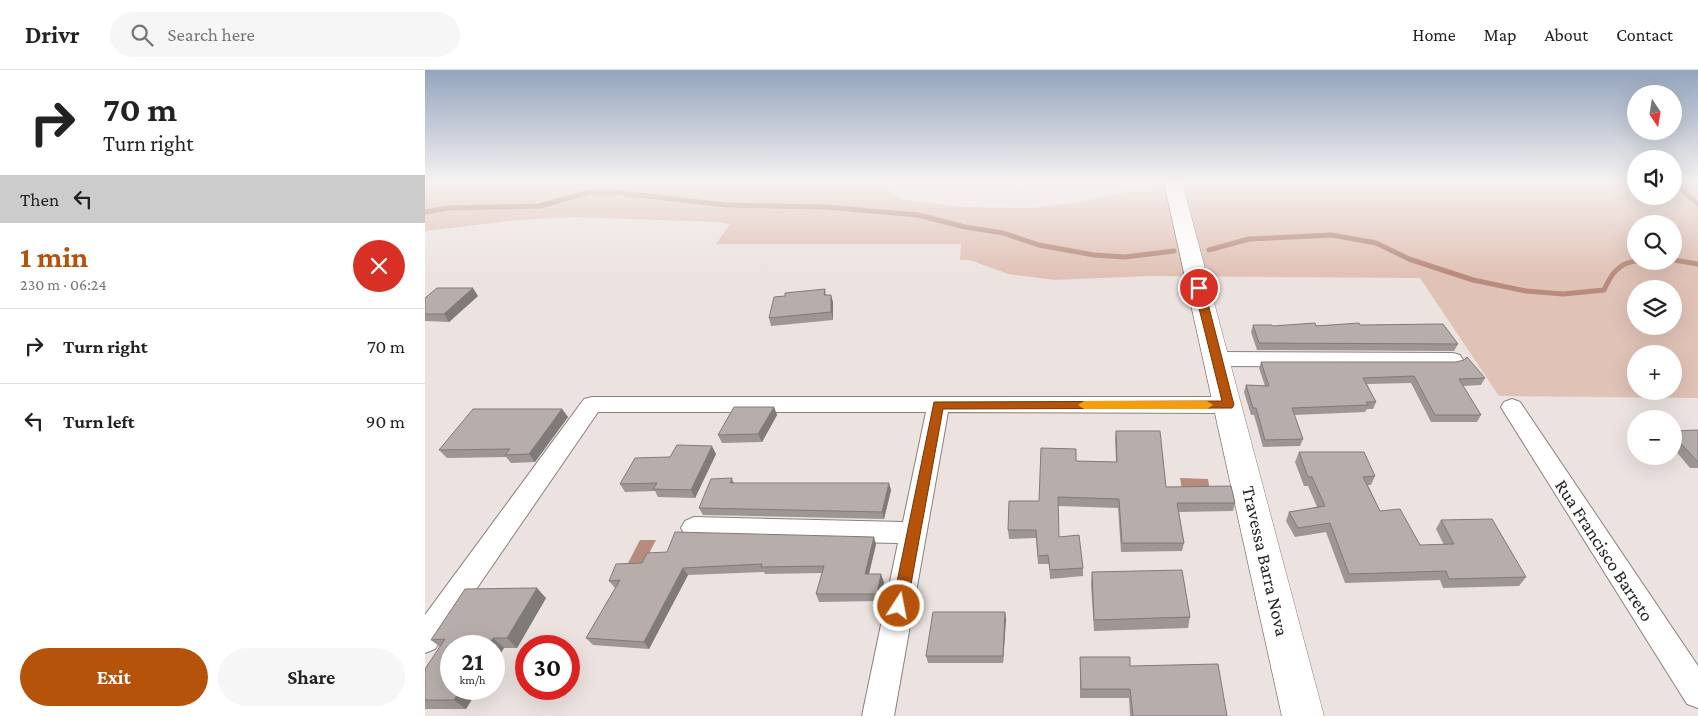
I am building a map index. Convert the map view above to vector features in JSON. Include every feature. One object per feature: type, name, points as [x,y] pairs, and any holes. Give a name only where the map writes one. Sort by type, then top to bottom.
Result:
[{"type":"street","name":"Travessa Barra Nova","points":[[1180,212],[1303,716]]},
{"type":"street","points":[[1216,359],[1453,360]]},
{"type":"street","points":[[425,639],[592,404],[1228,405]]},
{"type":"street","points":[[879,716],[938,405]]},
{"type":"street","name":"Rua Francisco Barreto","points":[[1512,408],[1698,694]]},
{"type":"street","points":[[694,528],[913,533]]},
{"type":"shaded area","points":[[425,212],[1698,212],[1698,398],[1682,398],[1682,345],[1627,345],[1627,397],[1499,396],[1420,278],[1150,276],[1055,280],[1008,274],[970,260],[960,260],[961,244],[716,244],[730,224],[573,217],[519,220],[425,231]]},
{"type":"shaded area","points":[[1180,478],[1208,479],[1210,491],[1182,490]]},
{"type":"shaded area","points":[[640,540],[656,540],[643,565],[627,565]]},
{"type":"building","points":[[437,288],[473,288],[444,314],[425,314],[425,298]]},
{"type":"building","points":[[825,289],[824,295],[831,295],[831,312],[769,318],[774,297],[785,296],[785,293]]},
{"type":"building","points":[[1315,323],[1316,326],[1359,323],[1360,325],[1443,324],[1458,344],[1259,343],[1253,325],[1273,326]]},
{"type":"building","points":[[1467,357],[1485,378],[1459,379],[1481,415],[1435,415],[1414,376],[1363,378],[1376,402],[1366,402],[1368,405],[1292,408],[1303,439],[1265,440],[1256,408],[1253,408],[1246,385],[1269,386],[1261,362],[1456,362]]},
{"type":"building","points":[[734,407],[774,407],[758,434],[718,435]]},
{"type":"building","points":[[473,409],[562,409],[529,454],[505,455],[510,449],[439,450]]},
{"type":"building","points":[[1698,430],[1698,461],[1682,445],[1682,431]]},
{"type":"building","points":[[1116,431],[1160,431],[1166,487],[1231,486],[1235,503],[1177,503],[1184,543],[1122,543],[1119,499],[1058,497],[1059,537],[1079,535],[1083,568],[1050,570],[1048,555],[1038,556],[1036,530],[1008,530],[1009,501],[1039,501],[1041,448],[1076,449],[1076,461],[1117,462]]},
{"type":"building","points":[[677,445],[712,446],[691,490],[653,489],[657,483],[620,484],[635,458],[670,457]]},
{"type":"building","points":[[1299,452],[1364,452],[1375,476],[1363,477],[1380,511],[1400,509],[1420,545],[1454,544],[1441,520],[1492,519],[1526,577],[1449,579],[1446,571],[1349,574],[1330,523],[1298,528],[1289,512],[1325,506],[1312,477],[1308,477]]},
{"type":"building","points":[[732,478],[730,483],[889,483],[882,512],[699,508],[711,479]]},
{"type":"building","points":[[675,532],[874,537],[865,574],[881,574],[877,594],[816,594],[824,566],[761,567],[762,564],[683,568],[644,642],[586,638],[620,580],[609,581],[616,564],[642,563],[647,553],[667,552]]},
{"type":"building","points":[[1182,570],[1190,617],[1094,620],[1092,572]]},
{"type":"building","points":[[537,588],[507,638],[505,638],[505,635],[440,635],[440,639],[431,640],[465,589]]},
{"type":"building","points":[[933,612],[1005,612],[1003,656],[926,656]]},
{"type":"building","points":[[440,646],[440,700],[425,700],[425,669]]},
{"type":"building","points":[[1080,657],[1130,657],[1130,666],[1218,664],[1227,716],[1133,716],[1130,689],[1081,689]]},
{"type":"waterway","points":[[885,212],[918,215],[965,227],[1003,233],[1039,245],[1094,255],[1125,257],[1174,251]]},
{"type":"waterway","points":[[1209,250],[1249,239],[1332,235],[1376,243],[1409,259],[1473,280],[1526,291],[1563,294],[1604,290],[1609,279],[1620,267],[1627,263]]},
{"type":"waterway","points":[[1682,261],[1698,264]]},
{"type":"slow traffic","points":[[1084,405],[1207,405]]},
{"type":"route","points":[[899,606],[938,405],[1228,405],[1199,288]]}]
